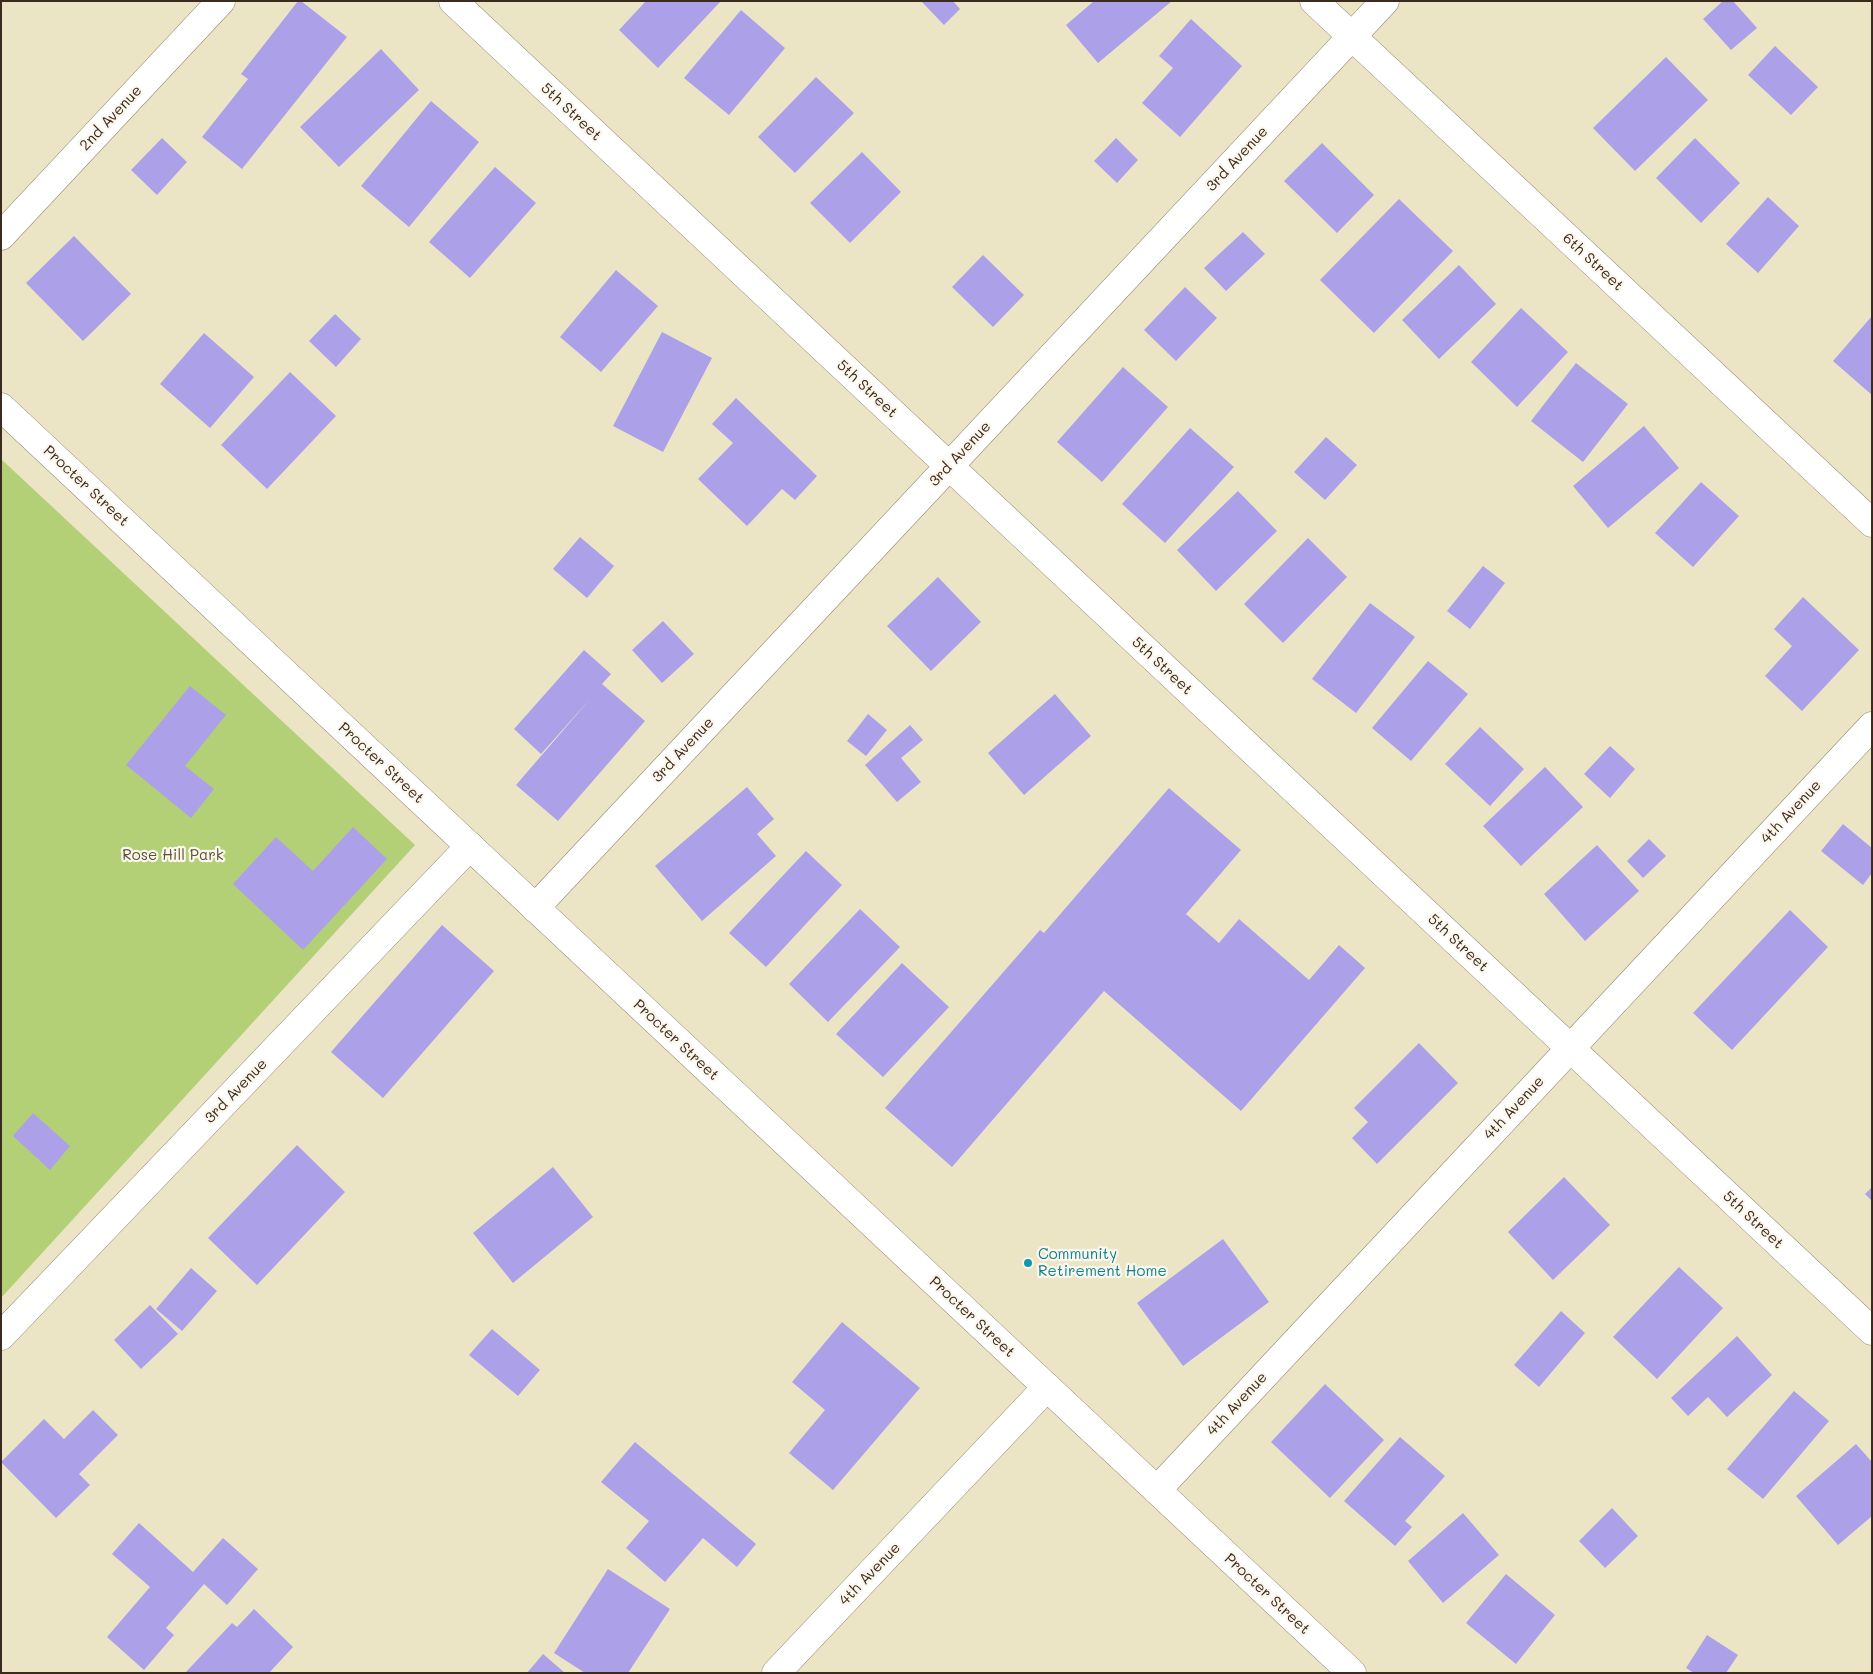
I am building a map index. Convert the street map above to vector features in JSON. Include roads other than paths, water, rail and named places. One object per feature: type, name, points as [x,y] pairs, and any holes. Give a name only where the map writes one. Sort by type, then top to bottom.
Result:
[{"type":"street","name":"2nd Avenue","points":[[1,236],[221,1]]},
{"type":"street","name":"5th Street","points":[[453,1],[1872,1332]]},
{"type":"street","name":"6th Street","points":[[1314,1],[1872,523]]},
{"type":"street","name":"3rd Avenue","points":[[535,908],[1385,1]]},
{"type":"street","name":"Procter Street","points":[[1,407],[1352,1673]]},
{"type":"street","name":"4th Avenue","points":[[1156,1490],[1872,726]]},
{"type":"street","name":"3rd Avenue","points":[[1,1336],[470,846]]},
{"type":"street","name":"4th Avenue","points":[[776,1673],[1047,1388]]},
{"type":"place","name":"Community Retirement Home","points":[[1028,1263]]},
{"type":"park label","name":"Rose Hill Park","points":[[173,855]]}]
